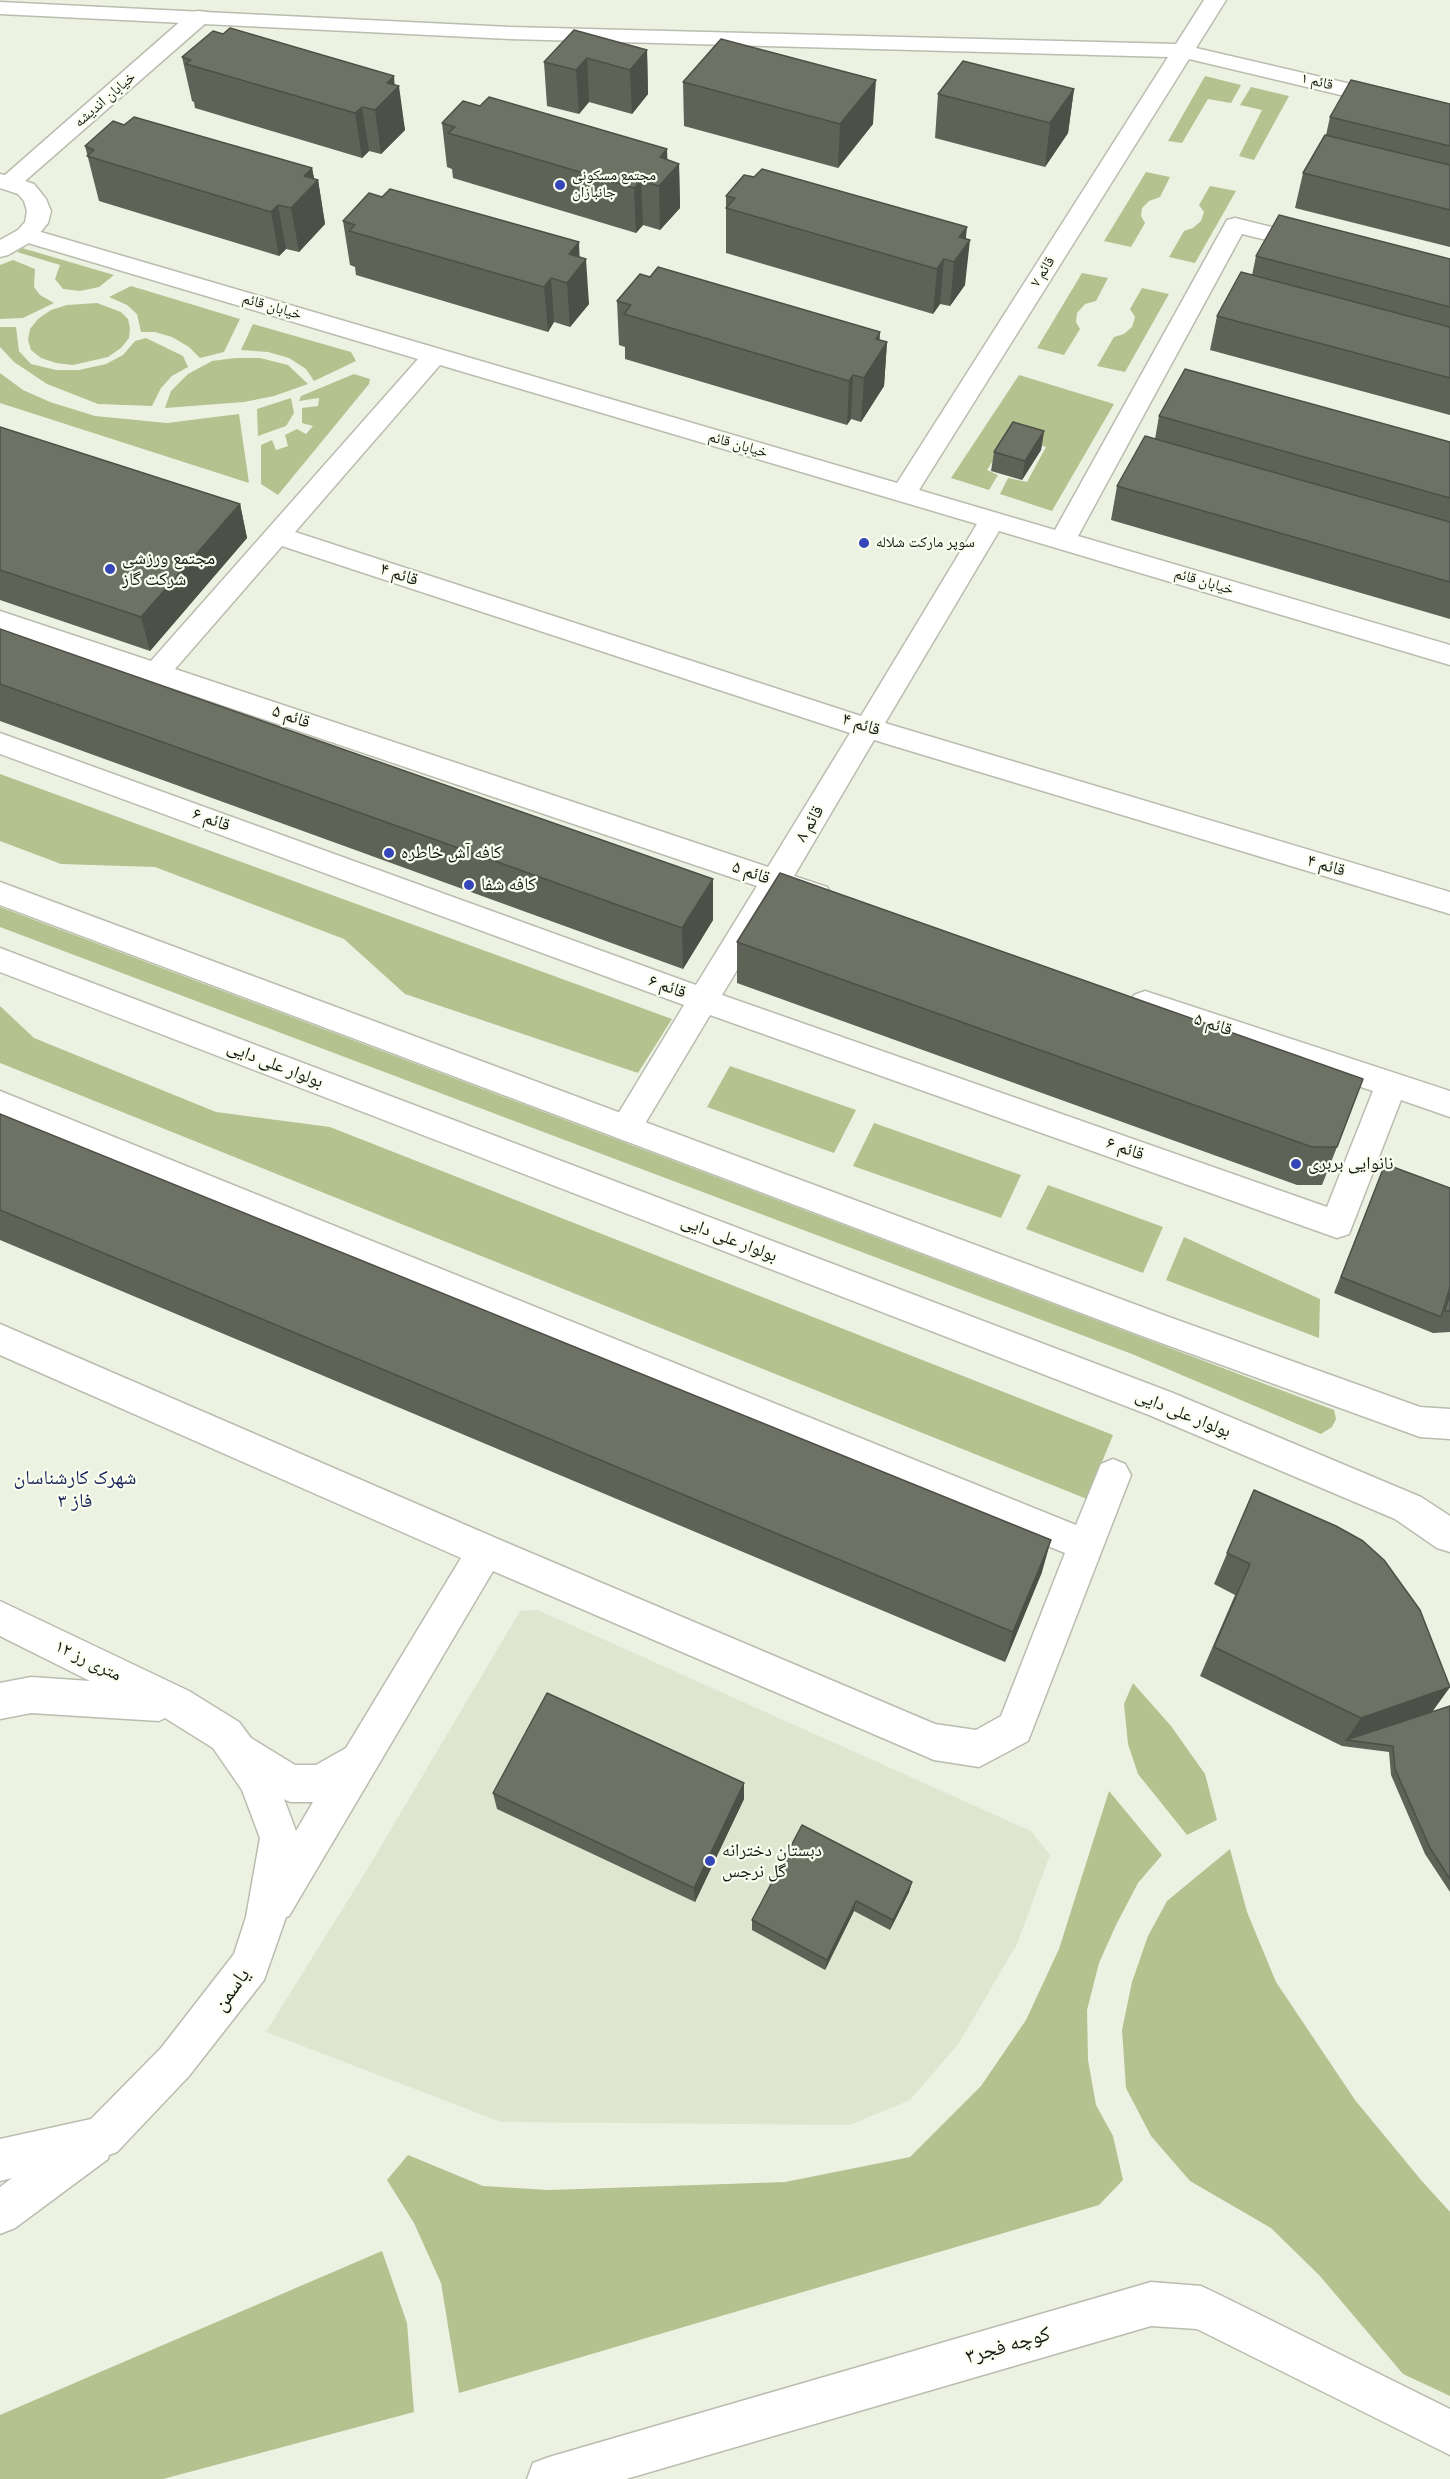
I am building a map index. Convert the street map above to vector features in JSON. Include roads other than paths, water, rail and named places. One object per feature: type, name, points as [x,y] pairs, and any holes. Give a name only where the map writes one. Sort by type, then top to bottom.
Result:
[{"type":"street","name":"قائم ۷","points":[[903,494],[1215,0]]},
{"type":"street","name":"قائم ۱","points":[[0,8],[195,8],[510,33],[1183,51],[1450,114]]},
{"type":"street","name":"خیابان اندیشه","points":[[5,182],[195,8]]},
{"type":"street","points":[[0,250],[26,235],[36,223],[39,211],[35,199],[26,189],[5,182]]},
{"type":"street","points":[[1062,540],[1162,383],[1235,225],[1337,250]]},
{"type":"street","name":"خیابان قائم","points":[[26,235],[1450,655]]},
{"type":"street","points":[[157,672],[435,355]]},
{"type":"street","name":"قائم ۸","points":[[626,1128],[993,520]]},
{"type":"street","name":"قائم ۴","points":[[276,535],[867,728],[1450,903]]},
{"type":"street","name":"قائم ۵","points":[[0,620],[845,904]]},
{"type":"street","name":"قائم ۶","points":[[0,743],[703,1000],[1337,1224],[1392,1085]]},
{"type":"street","points":[[0,893],[1157,1327],[1420,1422],[1450,1424]]},
{"type":"street","name":"بولوار علی دایی","points":[[0,960],[1161,1404],[1408,1508],[1450,1536]]},
{"type":"street","name":"قائم ۵","points":[[1118,994],[1450,1104]]},
{"type":"street","points":[[0,1104],[1085,1545]]},
{"type":"street","points":[[0,1339],[485,1551],[934,1742],[979,1749],[1015,1728],[1113,1475]]},
{"type":"street","points":[[266,1917],[485,1551]]},
{"type":"street","name":"۱۲ متری رز","points":[[0,1618],[176,1704]]},
{"type":"street","points":[[0,1701],[31,1695],[176,1704]]},
{"type":"street","name":"یاسمن","points":[[0,2213],[102,2137],[175,2062],[250,1966],[266,1917],[279,1839],[257,1779],[226,1735],[176,1704]]},
{"type":"street","points":[[235,1748],[290,1783],[321,1784],[360,1760]]},
{"type":"street","points":[[0,2160],[102,2137]]},
{"type":"street","name":"کوچه فجر۳","points":[[549,2479],[1151,2304],[1202,2308],[1450,2433]]},
{"type":"place","name":"مجتمع مسکونی جانبازان","points":[[560,185]]},
{"type":"place","name":"سوپر مارکت شلاله","points":[[864,543]]},
{"type":"place","name":"مجتمع ورزشی شرکت گاز","points":[[110,569]]},
{"type":"place","name":"کافه آش خاطره","points":[[389,853]]},
{"type":"place","name":"کافه شفا","points":[[469,885]]},
{"type":"place","name":"نانوایی بربری","points":[[1296,1164]]},
{"type":"place","name":"دبستان دخترانه گل نرجس","points":[[710,1861]]},
{"type":"district","name":"شهرک کارشناسان فاز ٣","points":[[75,1490]]}]
